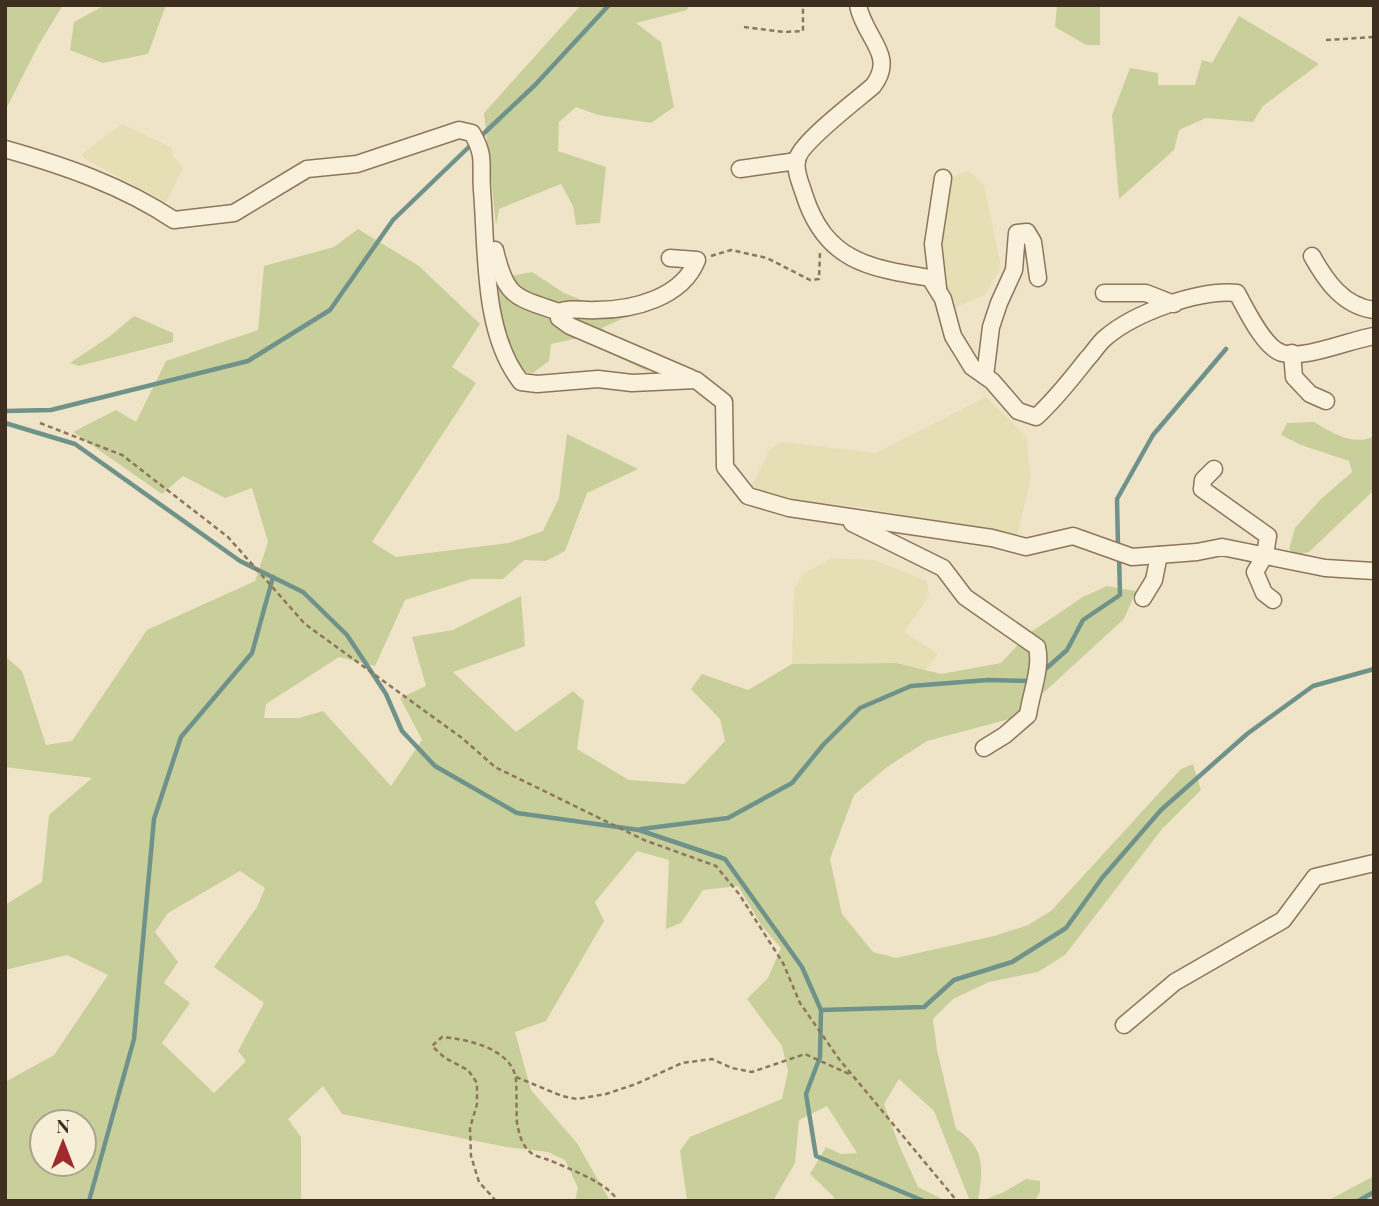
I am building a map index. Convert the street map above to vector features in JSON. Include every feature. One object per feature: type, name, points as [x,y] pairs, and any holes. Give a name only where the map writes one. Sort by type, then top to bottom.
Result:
[{"type":"street","points":[[858,5],[862,21],[884,63],[881,76],[810,142],[797,158],[797,173],[806,201],[833,247],[860,262],[894,272],[930,278],[943,299],[953,336],[972,367],[992,381],[1018,411],[1036,416],[1055,400],[1104,339],[1139,316],[1222,291],[1237,293],[1256,326],[1282,354],[1305,354],[1374,336]]},
{"type":"street","points":[[5,149],[62,164],[146,202],[174,220],[234,213],[307,169],[357,164],[459,130],[472,133],[482,150],[486,240],[495,331],[511,369],[521,382],[537,384],[597,379],[632,383],[696,380]]},
{"type":"street","points":[[740,169],[797,161]]},
{"type":"street","points":[[938,291],[933,244],[943,178]]},
{"type":"street","points":[[985,376],[991,327],[1014,270],[1017,233],[1027,232],[1033,242],[1038,278]]},
{"type":"street","points":[[486,240],[495,250],[504,282],[520,298],[559,312],[566,309],[621,308],[652,300],[674,289],[691,274],[697,260],[670,258]]},
{"type":"street","points":[[1312,256],[1327,283],[1346,299],[1374,310]]},
{"type":"street","points":[[1104,293],[1146,293],[1174,304]]},
{"type":"street","points":[[559,312],[559,318],[570,326],[615,343],[696,380],[724,402],[725,467],[748,496],[789,508],[992,538],[1027,547],[1073,536],[1132,557],[1222,547],[1325,568],[1374,570]]},
{"type":"street","points":[[1292,354],[1294,377],[1310,394],[1326,401]]},
{"type":"street","points":[[1214,468],[1203,480],[1202,489],[1268,536],[1265,555],[1255,572],[1265,593],[1273,600]]},
{"type":"street","points":[[837,515],[943,568],[965,597],[1037,647],[1040,659],[1028,715],[1005,735],[984,748]]},
{"type":"street","points":[[1143,598],[1154,580],[1159,555]]},
{"type":"street","points":[[1124,1024],[1175,982],[1283,920],[1315,877],[1374,863]]},
{"type":"path","points":[[744,27],[784,32],[803,31],[803,5]]},
{"type":"path","points":[[1326,40],[1374,37]]},
{"type":"path","points":[[697,260],[731,250],[767,258],[810,279],[818,279],[819,255],[824,233]]},
{"type":"path","points":[[40,423],[121,455],[228,537],[305,624],[462,738],[495,767],[645,840],[716,866],[739,894],[783,963],[800,1003],[852,1076],[957,1201]]},
{"type":"path","points":[[496,1201],[479,1182],[471,1156],[470,1128],[477,1104],[477,1083],[468,1070],[445,1058],[432,1046],[442,1037],[480,1045],[509,1062],[516,1077],[519,1137],[530,1152],[585,1176],[613,1193],[618,1201]]},
{"type":"path","points":[[516,1077],[562,1096],[577,1099],[606,1094],[636,1084],[682,1063],[712,1059],[732,1068],[752,1072],[805,1054],[852,1076]]},
{"type":"shaded area","points":[[122,124],[172,148],[173,156],[183,167],[166,202],[85,159],[82,154]]},
{"type":"shaded area","points":[[969,171],[984,185],[1001,267],[985,295],[956,307],[945,282],[939,248],[951,177]]},
{"type":"shaded area","points":[[986,397],[1026,436],[1031,477],[1017,536],[860,507],[782,499],[751,487],[770,449],[782,442],[876,453]]},
{"type":"shaded area","points":[[832,558],[874,560],[927,581],[929,596],[904,632],[938,654],[925,670],[897,663],[792,664],[794,589],[803,574]]},
{"type":"green space","points":[[5,5],[63,5],[38,46],[5,111]]},
{"type":"green space","points":[[105,5],[166,5],[148,54],[103,63],[70,50],[74,22]]},
{"type":"green space","points":[[581,5],[689,5],[687,10],[636,23],[661,42],[674,107],[651,123],[598,115],[576,107],[559,122],[558,151],[606,167],[600,223],[576,225],[573,206],[561,184],[499,209],[496,225],[484,113]]},
{"type":"green space","points":[[1057,5],[1100,5],[1100,45],[1086,45],[1055,27]]},
{"type":"green space","points":[[1239,16],[1319,64],[1263,106],[1253,122],[1206,118],[1179,130],[1174,150],[1119,199],[1112,115],[1130,68],[1158,73],[1158,85],[1195,85],[1202,60],[1212,63]]},
{"type":"green space","points":[[358,229],[419,266],[480,324],[452,367],[476,383],[372,542],[396,557],[509,543],[543,531],[559,498],[567,434],[638,469],[587,493],[565,551],[546,561],[524,560],[503,579],[471,579],[405,600],[375,666],[339,657],[266,704],[264,718],[299,718],[323,711],[391,786],[422,740],[400,698],[426,686],[412,637],[453,630],[521,596],[525,646],[453,672],[516,732],[573,691],[584,701],[577,749],[629,780],[685,784],[725,741],[720,719],[691,689],[702,674],[748,690],[792,664],[897,663],[941,674],[1001,663],[1028,634],[1083,597],[1107,586],[1136,591],[1124,619],[1017,717],[927,741],[887,767],[854,795],[830,859],[842,914],[873,952],[896,958],[994,936],[1028,925],[1051,911],[1181,769],[1193,764],[1201,790],[1162,829],[1065,955],[1038,972],[989,982],[953,999],[933,1019],[937,1050],[956,1129],[973,1143],[980,1160],[978,1201],[970,1201],[934,1111],[899,1079],[884,1104],[899,1145],[918,1187],[946,1201],[834,1201],[834,1197],[810,1174],[826,1147],[841,1154],[857,1153],[827,1106],[799,1120],[795,1163],[773,1201],[687,1201],[680,1151],[690,1137],[782,1099],[788,1071],[782,1046],[747,999],[768,978],[781,948],[762,926],[738,886],[703,890],[681,923],[666,929],[669,860],[637,851],[595,902],[604,921],[546,1021],[515,1032],[531,1090],[577,1143],[610,1201],[575,1201],[578,1188],[565,1160],[548,1152],[506,1147],[342,1114],[323,1086],[288,1119],[301,1137],[301,1201],[5,1201],[5,1082],[54,1055],[108,975],[67,955],[5,970],[5,905],[42,882],[49,815],[92,778],[5,767],[5,656],[22,671],[46,745],[72,741],[147,630],[255,581],[268,542],[252,488],[225,498],[183,476],[162,494],[73,432],[116,410],[136,422],[166,361],[258,330],[264,266],[334,247]],"holes":[[[240,871],[265,888],[257,907],[214,967],[264,1003],[238,1051],[246,1061],[214,1093],[162,1043],[190,1003],[164,983],[178,962],[155,932],[168,913]]]},
{"type":"green space","points":[[532,272],[564,293],[626,317],[602,328],[649,372],[578,338],[551,344],[549,361],[533,373],[524,372],[504,343],[494,279]]},
{"type":"green space","points":[[134,316],[173,333],[173,342],[79,366],[70,363],[109,337]]},
{"type":"green space","points":[[1314,422],[1335,434],[1351,439],[1374,436],[1374,490],[1309,552],[1296,555],[1289,549],[1295,528],[1321,499],[1352,472],[1349,461],[1301,445],[1281,435],[1287,423]]},
{"type":"green space","points":[[1374,1176],[1374,1201],[1327,1201],[1329,1200]]},
{"type":"green space","points":[[1026,1179],[1040,1181],[1040,1192],[1035,1201],[981,1201],[1004,1192]]},
{"type":"waterway","points":[[480,137],[535,85],[609,5]]},
{"type":"waterway","points":[[5,411],[51,410],[248,361],[330,310],[393,220],[473,143]]},
{"type":"waterway","points":[[1118,547],[1117,499],[1153,435],[1226,349]]},
{"type":"waterway","points":[[5,423],[75,444],[240,561],[303,592],[347,635],[386,694],[402,731],[435,766],[517,813],[639,830],[725,859],[802,967],[821,1010],[820,1057],[806,1094],[816,1156],[924,1201]]},
{"type":"waterway","points":[[1041,673],[1067,650],[1083,620],[1120,595],[1119,555]]},
{"type":"waterway","points":[[89,1201],[134,1039],[154,819],[181,737],[252,653],[273,577]]},
{"type":"waterway","points":[[821,1010],[924,1007],[954,980],[1012,962],[1066,928],[1102,878],[1161,810],[1247,734],[1313,686],[1374,669]]},
{"type":"waterway","points":[[641,829],[728,818],[792,783],[823,745],[860,708],[911,686],[988,680],[1032,681]]},
{"type":"waterway","points":[[1358,1201],[1374,1192]]}]
